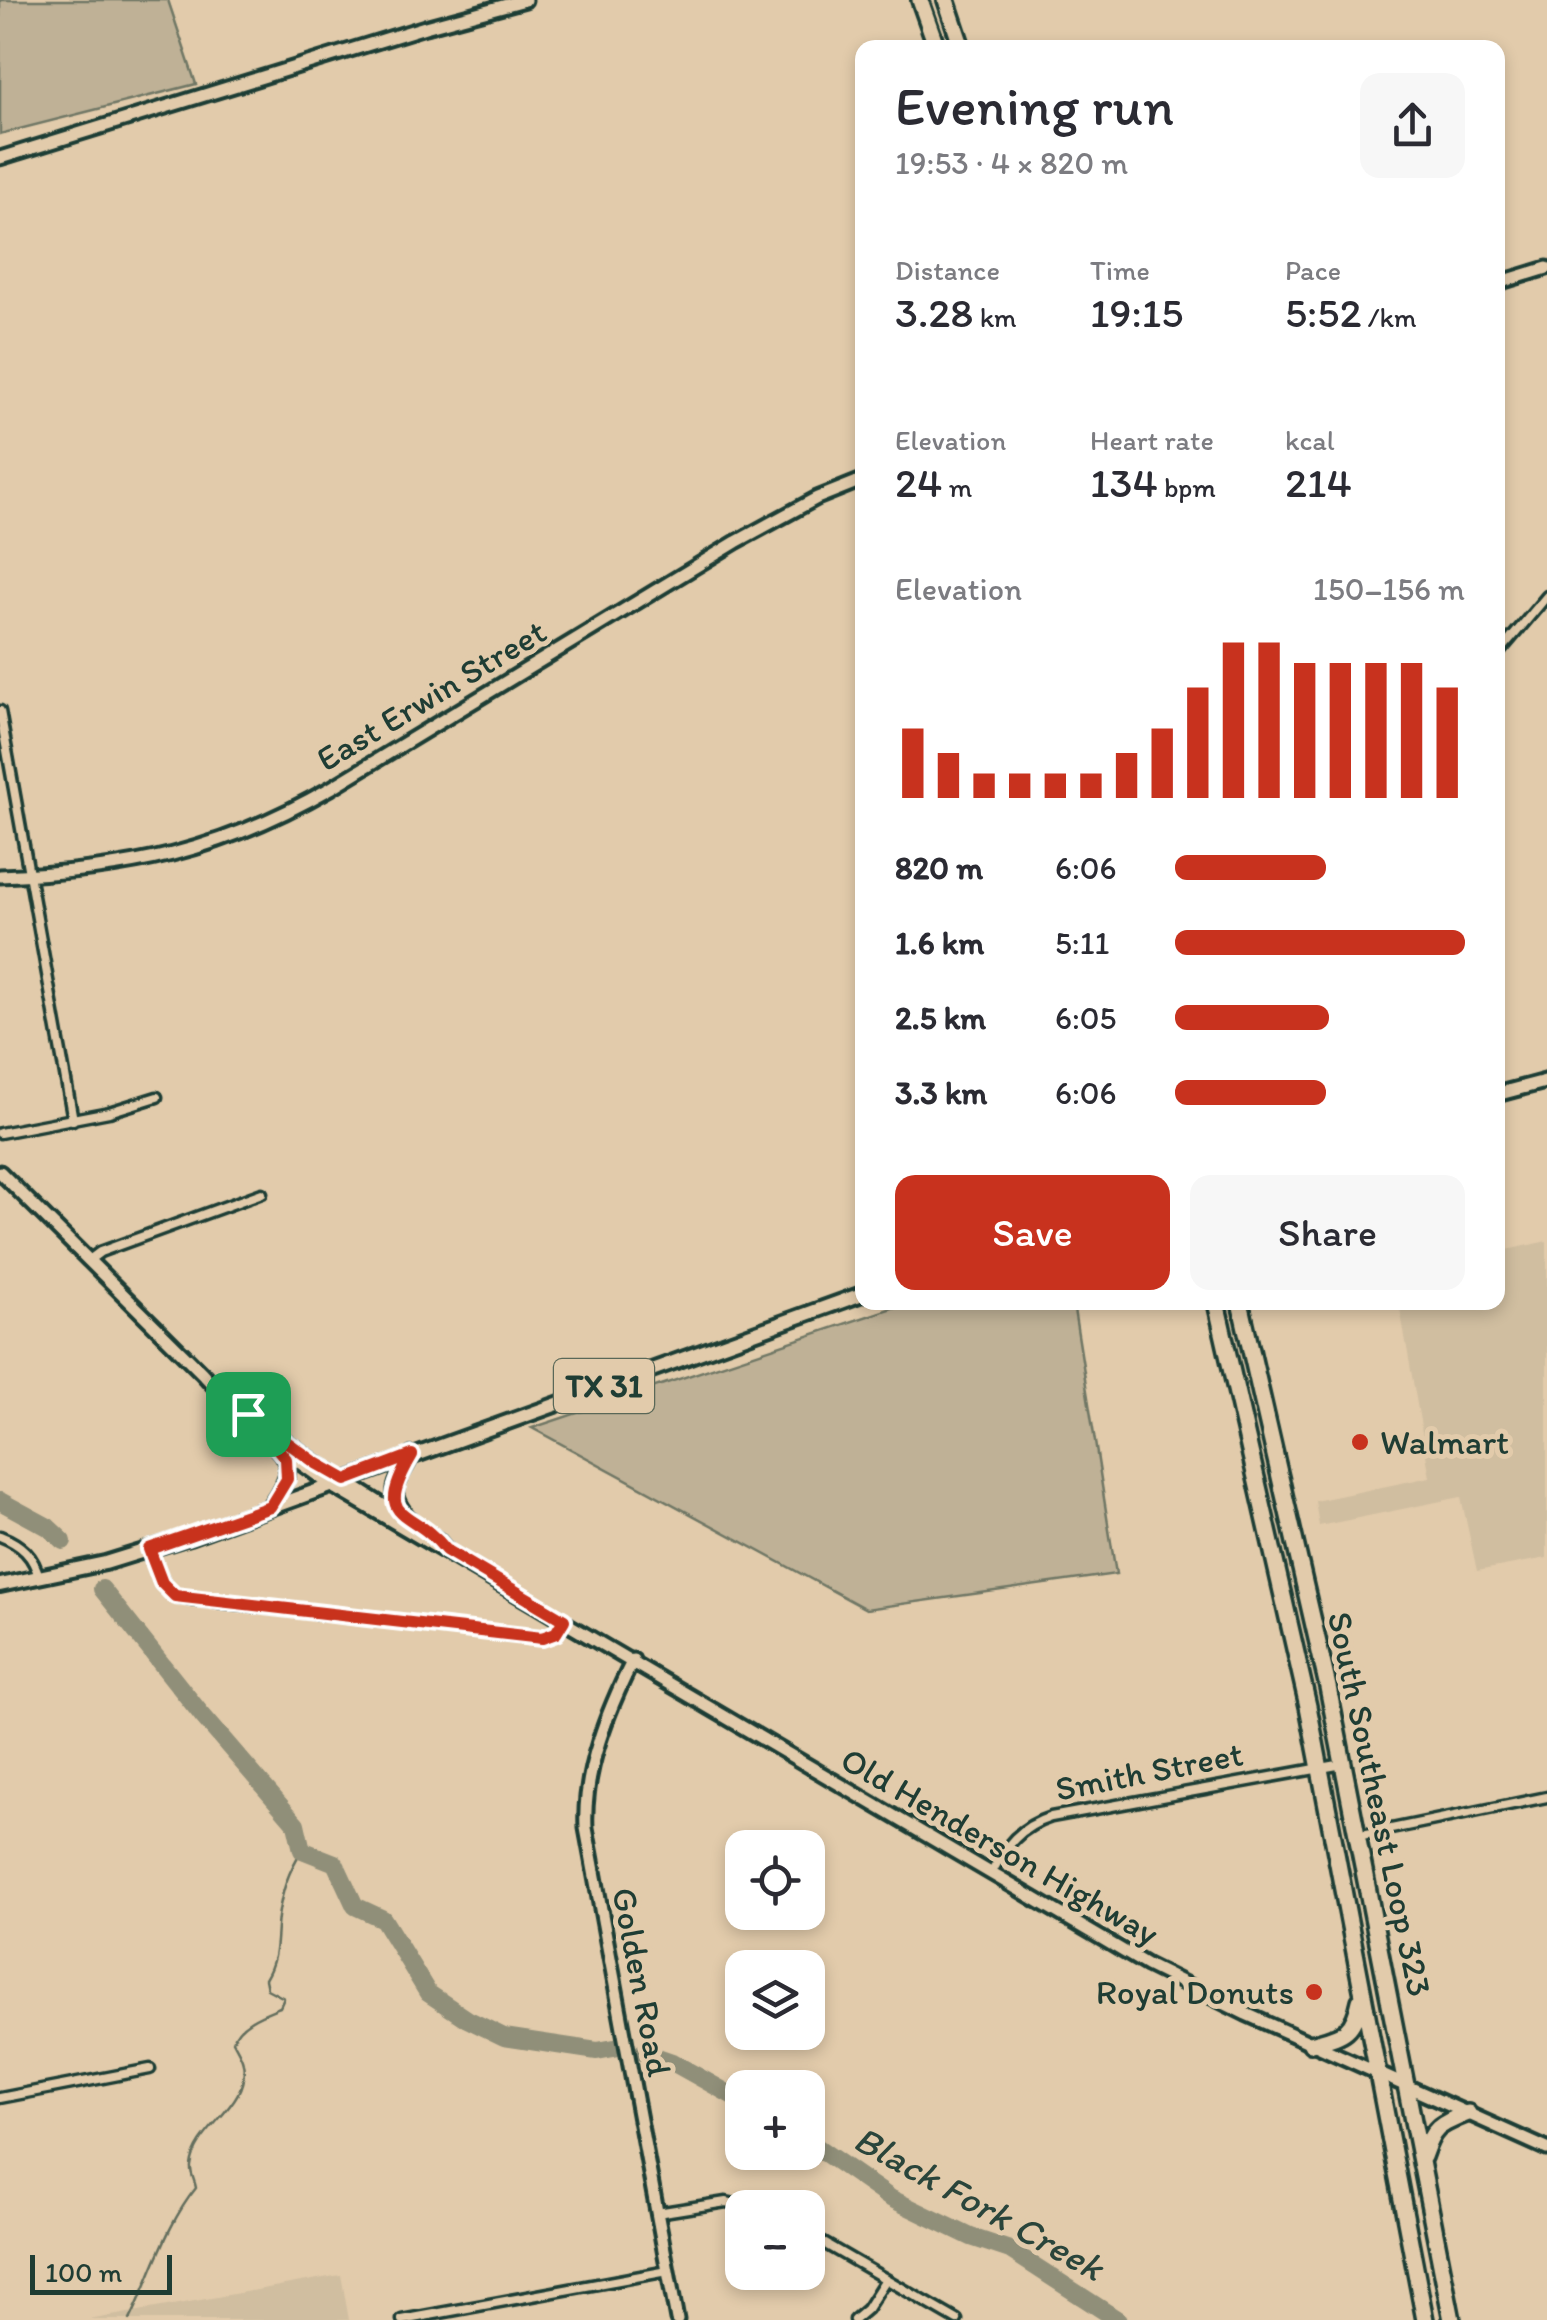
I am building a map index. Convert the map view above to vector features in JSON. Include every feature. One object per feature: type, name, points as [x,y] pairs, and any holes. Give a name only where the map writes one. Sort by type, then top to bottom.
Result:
[{"type":"highway","points":[[920,0],[934,40]]},
{"type":"highway","points":[[946,0],[959,40]]},
{"type":"highway","name":"South Southeast Loop 323","points":[[1218,1310],[1321,1768],[1426,2320]]},
{"type":"highway","name":"South Southeast Loop 323","points":[[1242,1310],[1343,1764],[1452,2320]]},
{"type":"highway","points":[[1265,1522],[1288,1517]]},
{"type":"highway","points":[[1312,2044],[1349,2030],[1356,2019],[1362,1987]]},
{"type":"highway","points":[[1422,2161],[1430,2134],[1440,2124],[1468,2114]]},
{"type":"main road","points":[[0,158],[525,0]]},
{"type":"main road","points":[[1505,281],[1547,268]]},
{"type":"main road","name":"East Erwin Street","points":[[0,876],[122,866],[173,856],[223,841],[278,817],[736,542],[817,498],[855,483]]},
{"type":"main road","points":[[1505,1093],[1547,1082]]},
{"type":"main road","name":"Old Henderson Highway","points":[[0,1172],[238,1412],[242,1422],[331,1484],[1147,1965],[1547,2149]]},
{"type":"main road","name":"TX 31","points":[[0,1585],[105,1564],[855,1297]]},
{"type":"main road","name":"Old Henderson Highway","points":[[238,1412],[248,1414],[316,1463],[438,1540],[446,1550]]},
{"type":"main road","points":[[270,1507],[289,1474],[286,1459],[277,1448]]},
{"type":"main road","points":[[412,1455],[395,1486],[394,1496],[396,1505],[413,1524]]},
{"type":"main road","name":"Golden Road","points":[[633,1660],[607,1717],[589,1787],[586,1818],[678,2320]]},
{"type":"street","points":[[1505,646],[1547,596]]},
{"type":"street","points":[[0,711],[72,1120]]},
{"type":"street","points":[[0,1133],[72,1120],[157,1096]]},
{"type":"street","points":[[88,1261],[100,1252],[262,1192]]},
{"type":"street","points":[[0,1536],[33,1558],[38,1578]]},
{"type":"street","points":[[149,1549],[166,1589],[180,1598],[542,1638],[556,1633],[564,1620]]},
{"type":"street","name":"Smith Street","points":[[991,1874],[1014,1837],[1030,1824],[1052,1817],[1343,1764]]},
{"type":"street","points":[[1357,1836],[1547,1797]]},
{"type":"street","points":[[0,2098],[150,2069]]},
{"type":"street","points":[[658,2213],[725,2202]]},
{"type":"street","points":[[825,2244],[956,2320]]},
{"type":"street","points":[[402,2320],[668,2271]]},
{"type":"street","points":[[854,2320],[867,2309],[886,2279]]},
{"type":"shaded area","points":[[0,0],[168,0],[196,84],[0,134]]},
{"type":"shaded area","points":[[1547,1241],[1547,1558],[1477,1571],[1461,1497],[1319,1526],[1315,1501],[1430,1477],[1400,1310],[1505,1310],[1505,1250]]},
{"type":"shaded area","points":[[886,1310],[1074,1310],[1116,1574],[866,1609],[532,1428]]},
{"type":"shaded area","points":[[340,2275],[349,2320],[89,2320]]},
{"type":"waterway","name":"Black Fork Creek","points":[[0,1501],[48,1527],[63,1541]]},
{"type":"waterway","name":"Black Fork Creek","points":[[102,1589],[202,1715],[296,1824],[302,1850],[335,1863],[355,1906],[383,1919],[428,1993],[504,2037],[597,2051],[614,2048]]},
{"type":"waterway","points":[[130,2320],[167,2235],[196,2188],[191,2169],[195,2152],[239,2092],[243,2063],[233,2041],[240,2029],[280,2007],[284,1998],[267,1989],[265,1979],[274,1956],[284,1890],[302,1850]]},
{"type":"waterway","name":"Black Fork Creek","points":[[643,2052],[672,2062],[725,2092]]},
{"type":"waterway","name":"Black Fork Creek","points":[[825,2153],[890,2198],[971,2237],[1010,2250],[1118,2320]]},
{"type":"place","name":"Walmart","points":[[1360,1442]]},
{"type":"place","name":"Royal Donuts","points":[[1314,1992]]},
{"type":"route","points":[[238,1412],[248,1414],[346,1480],[412,1455],[395,1486],[396,1505],[446,1550],[564,1620],[558,1630],[542,1638],[175,1596],[162,1583],[149,1549],[270,1507],[287,1479],[284,1455],[242,1422],[238,1412]]}]
